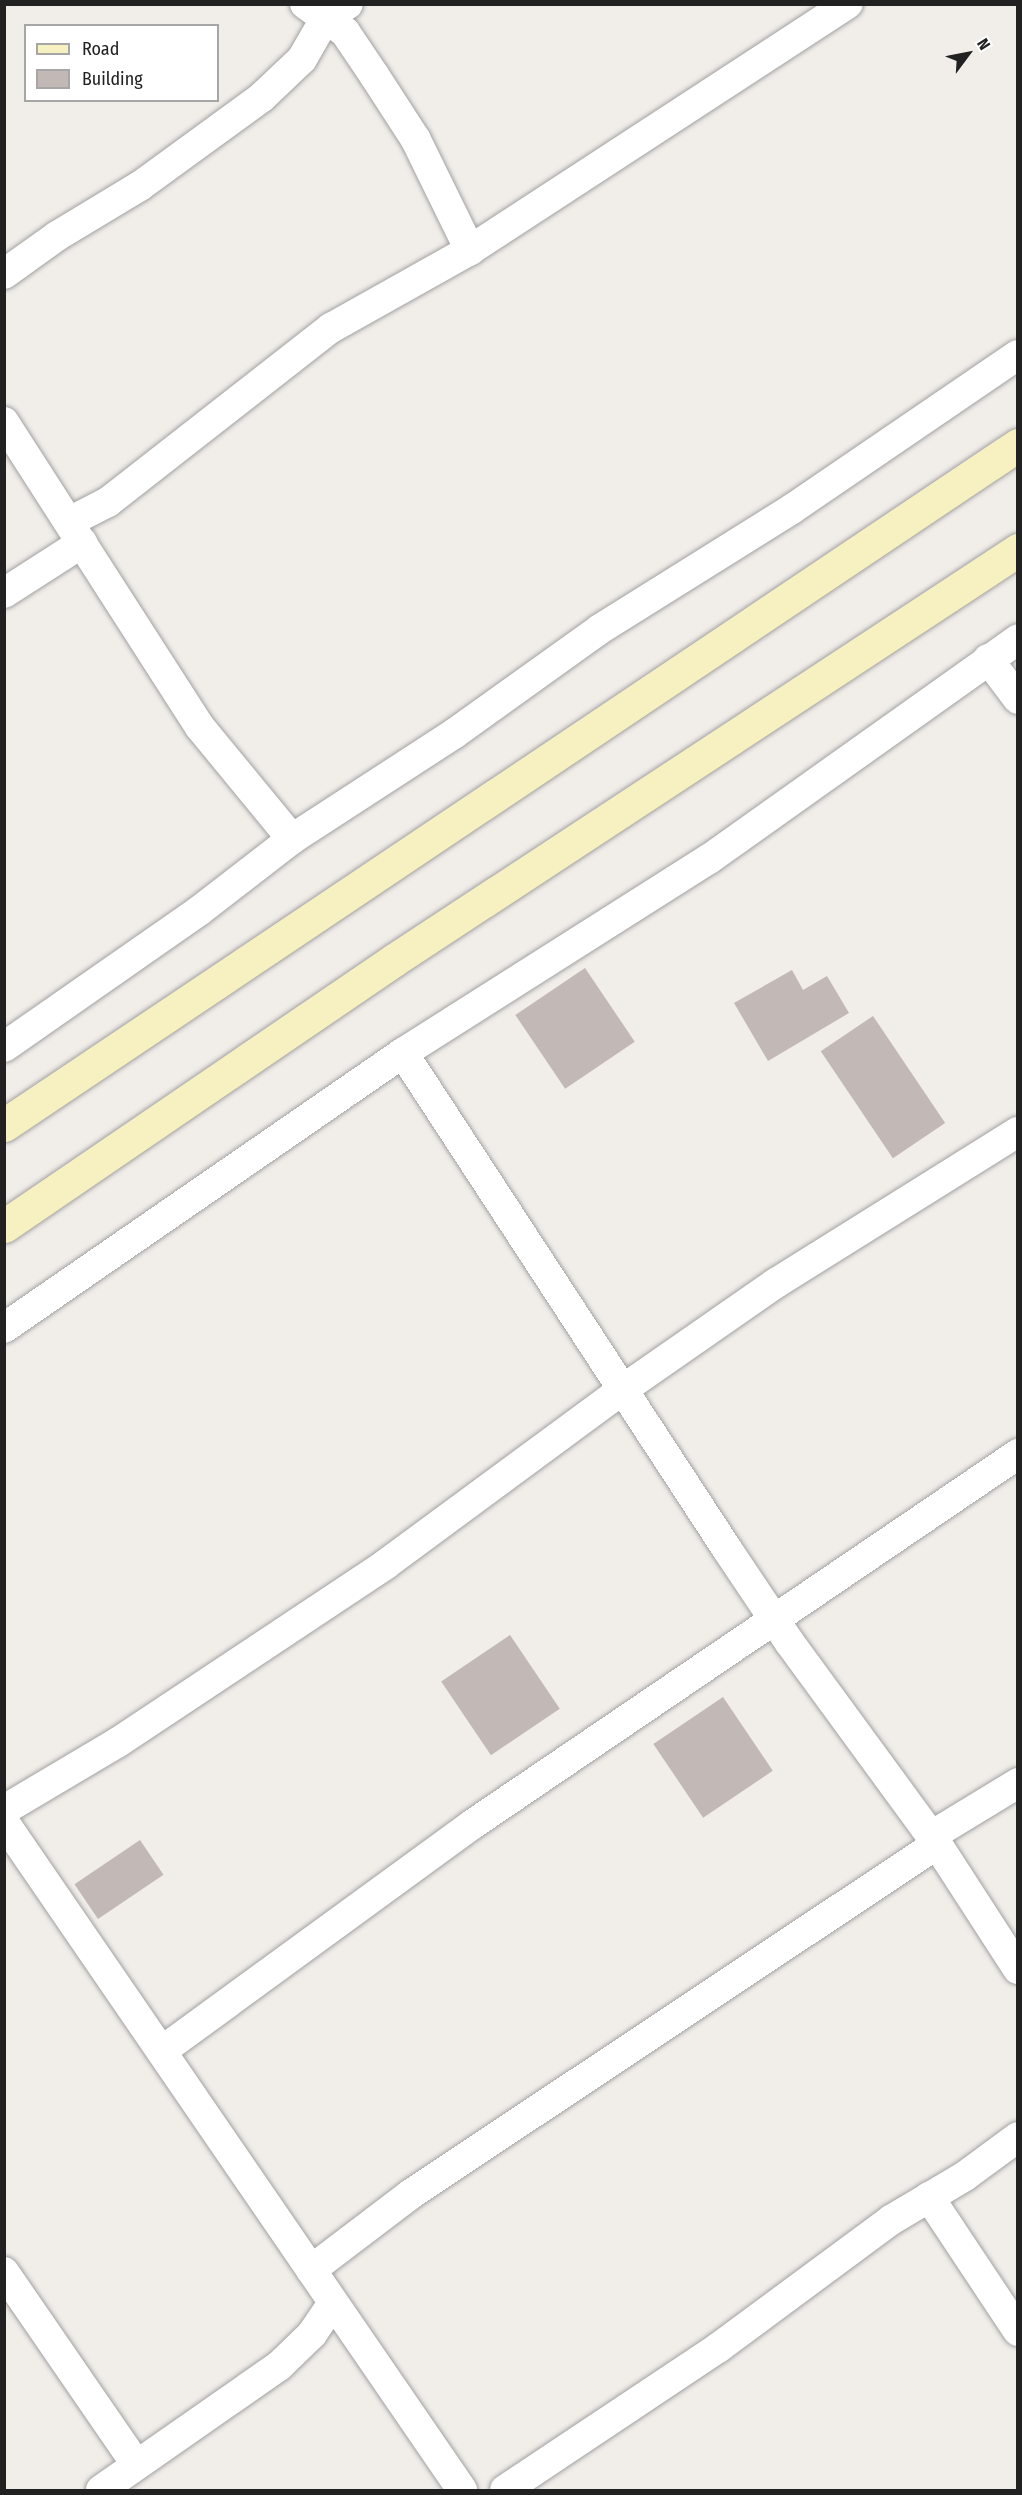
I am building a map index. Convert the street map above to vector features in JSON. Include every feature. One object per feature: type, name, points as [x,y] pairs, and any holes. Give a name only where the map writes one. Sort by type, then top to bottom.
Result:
[{"type":"street","points":[[4,593],[108,502],[331,328],[470,250],[848,4]]},
{"type":"street","points":[[4,274],[57,236],[140,186],[262,97],[302,59],[326,9],[345,32],[416,140],[470,250]]},
{"type":"street","points":[[4,1047],[199,911],[292,839],[455,733],[600,629],[792,509],[1017,355]]},
{"type":"street","points":[[4,422],[200,727],[292,839]]},
{"type":"street","points":[[4,1125],[1017,446]]},
{"type":"street","points":[[4,1226],[394,960],[1017,550]]},
{"type":"street","points":[[4,1328],[403,1053],[709,859],[1017,639]]},
{"type":"street","points":[[988,659],[1017,699]]},
{"type":"street","points":[[403,1053],[622,1390],[774,1618],[934,1840],[1017,1969]]},
{"type":"street","points":[[4,1810],[117,1743],[386,1564],[622,1390],[776,1283],[1017,1132]]},
{"type":"street","points":[[164,2050],[255,1987],[359,1904],[774,1618],[1017,1454]]},
{"type":"street","points":[[311,2271],[411,2194],[1017,1783]]},
{"type":"street","points":[[4,1822],[164,2050],[311,2271],[462,2490]]},
{"type":"street","points":[[505,2490],[718,2348],[891,2220],[1017,2137]]},
{"type":"street","points":[[929,2197],[1017,2331]]},
{"type":"street","points":[[4,2272],[136,2464]]},
{"type":"street","points":[[101,2490],[279,2366],[312,2334],[333,2303]]},
{"type":"building","points":[[585,968],[635,1042],[565,1089],[515,1015]]},
{"type":"building","points":[[792,970],[803,990],[827,976],[849,1013],[768,1061],[734,1003]]},
{"type":"building","points":[[873,1016],[945,1123],[893,1158],[821,1051]]},
{"type":"building","points":[[510,1635],[560,1709],[491,1755],[441,1681]]},
{"type":"building","points":[[723,1697],[773,1771],[703,1818],[653,1744]]},
{"type":"building","points":[[140,1840],[163,1875],[98,1919],[75,1884]]}]
